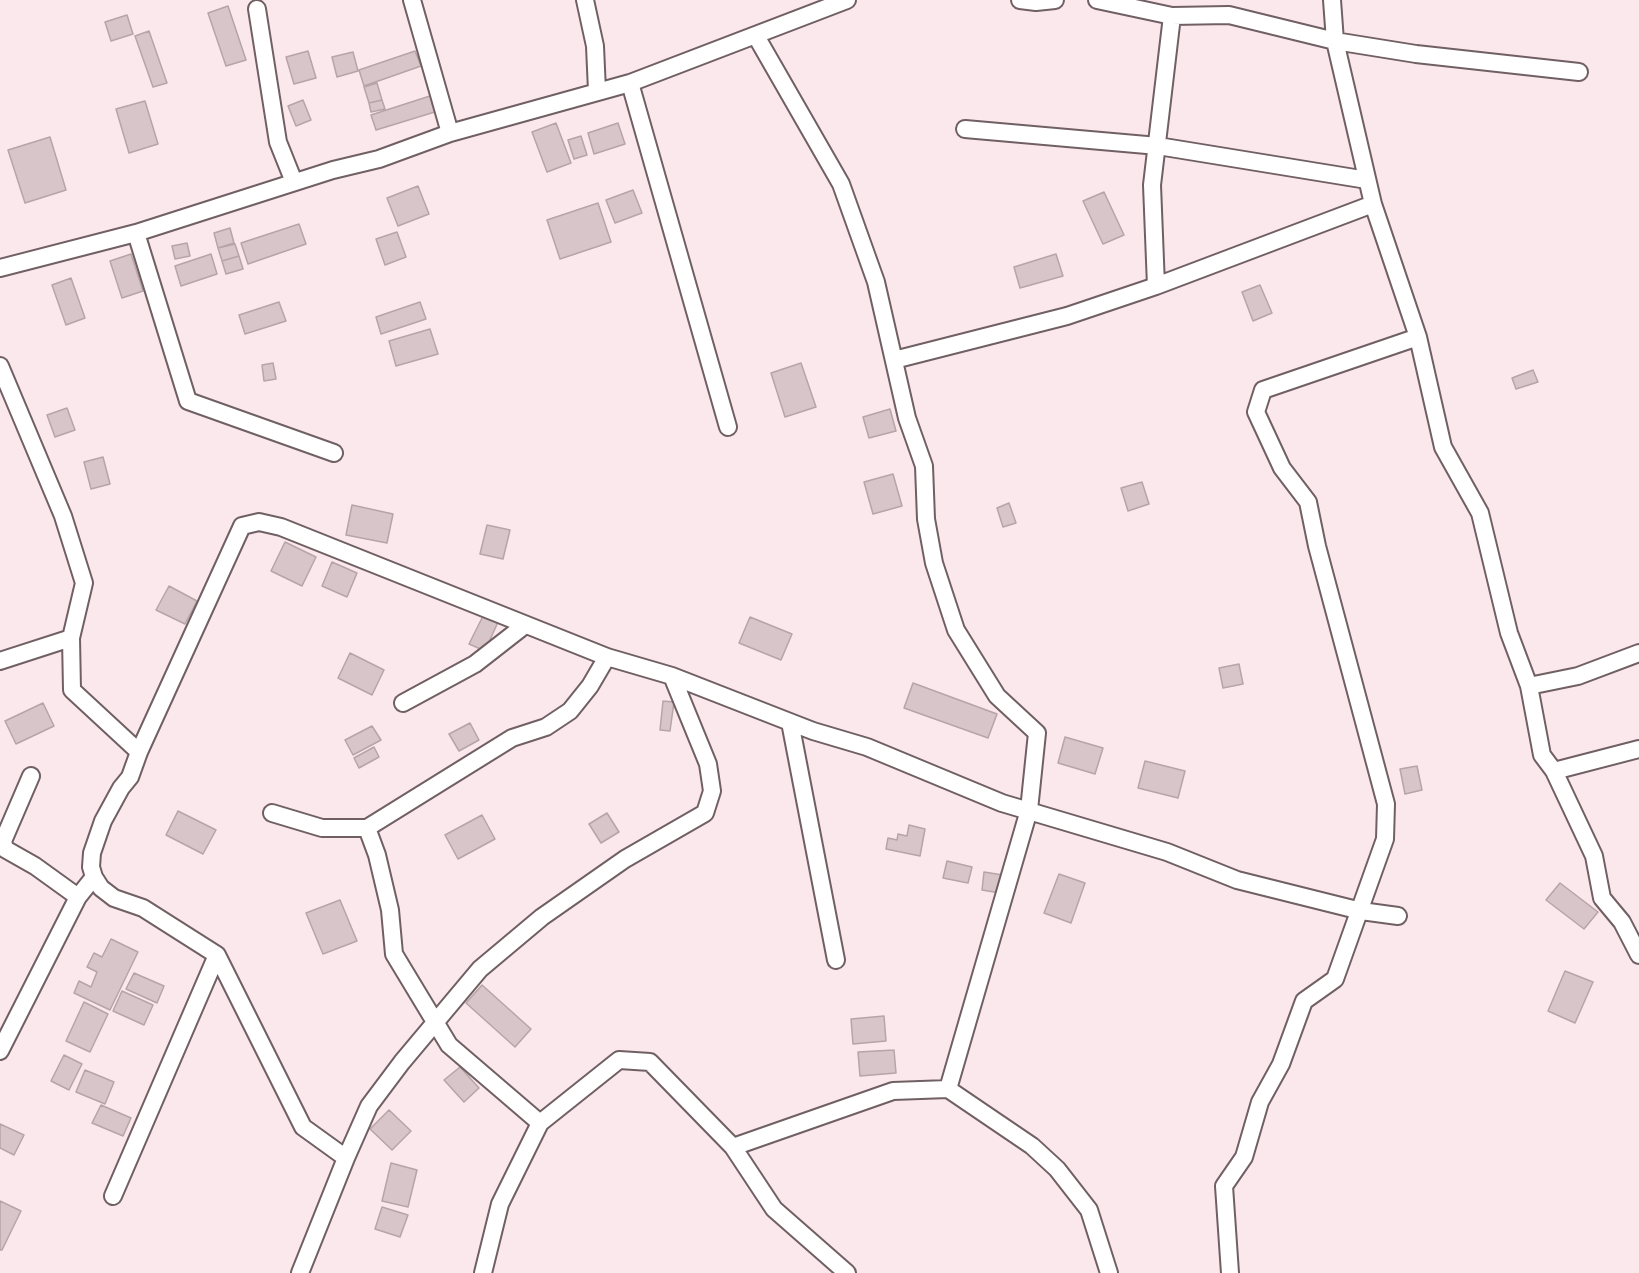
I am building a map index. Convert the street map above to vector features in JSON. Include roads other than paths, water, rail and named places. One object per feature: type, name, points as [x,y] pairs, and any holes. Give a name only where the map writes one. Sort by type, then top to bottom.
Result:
[{"type":"street","points":[[412,0],[439,85],[450,133]]},
{"type":"street","points":[[585,0],[595,46],[597,91]]},
{"type":"street","points":[[0,268],[136,233],[294,182],[380,159],[450,133],[630,83],[847,0]]},
{"type":"street","points":[[1020,0],[1036,3],[1055,0]]},
{"type":"street","points":[[1097,0],[1172,16],[1229,15],[1335,42],[1416,54],[1579,72]]},
{"type":"street","points":[[1332,0],[1335,42],[1373,204],[1418,337],[1443,447],[1480,513],[1509,633],[1529,686],[1542,755],[1554,771],[1594,856],[1602,898],[1622,922],[1639,955]]},
{"type":"street","points":[[257,9],[278,142],[294,182]]},
{"type":"street","points":[[1156,286],[1152,186],[1172,16]]},
{"type":"street","points":[[756,36],[841,184],[876,282],[907,418],[924,466],[926,519],[934,563],[956,630],[997,696],[1036,733],[1029,810],[948,1089]]},
{"type":"street","points":[[630,83],[728,427]]},
{"type":"street","points":[[965,129],[1158,146],[1367,180]]},
{"type":"street","points":[[894,360],[1067,316],[1156,286],[1373,204]]},
{"type":"street","points":[[136,233],[188,401],[334,453]]},
{"type":"street","points":[[1230,1273],[1224,1186],[1244,1157],[1260,1102],[1281,1064],[1304,1001],[1335,979],[1385,839],[1386,804],[1317,546],[1308,502],[1282,468],[1256,412],[1263,390],[1418,337]]},
{"type":"street","points":[[0,366],[63,516],[84,583],[71,638],[72,690],[139,752]]},
{"type":"street","points":[[346,1158],[303,1127],[217,955],[143,908],[114,898],[101,888],[91,867],[103,821],[121,788],[130,777],[139,752],[242,526],[259,522],[281,527],[607,657],[672,676],[790,722],[867,747],[974,792],[1167,852],[1237,880],[1361,911],[1398,916]]},
{"type":"street","points":[[403,703],[475,664],[525,625]]},
{"type":"street","points":[[0,661],[71,638]]},
{"type":"street","points":[[1529,686],[1578,676],[1639,652]]},
{"type":"street","points":[[272,813],[322,828],[368,828],[512,738],[546,727],[570,711],[590,686],[607,657]]},
{"type":"street","points":[[300,1273],[369,1106],[402,1062],[480,969],[542,918],[625,859],[705,813],[712,791],[708,764],[672,676]]},
{"type":"street","points":[[790,722],[836,960]]},
{"type":"street","points":[[1554,771],[1639,749]]},
{"type":"street","points":[[31,777],[3,841],[5,849],[35,866],[78,897]]},
{"type":"street","points":[[368,828],[390,910],[394,954],[449,1045],[540,1123]]},
{"type":"street","points":[[0,1051],[78,897],[94,877]]},
{"type":"street","points":[[113,1196],[217,955]]},
{"type":"street","points":[[483,1273],[500,1204],[540,1123],[619,1060],[650,1062],[733,1147],[774,1209],[847,1273]]},
{"type":"street","points":[[733,1147],[893,1091],[948,1089],[1032,1146],[1057,1169],[1089,1210],[1109,1273]]}]
